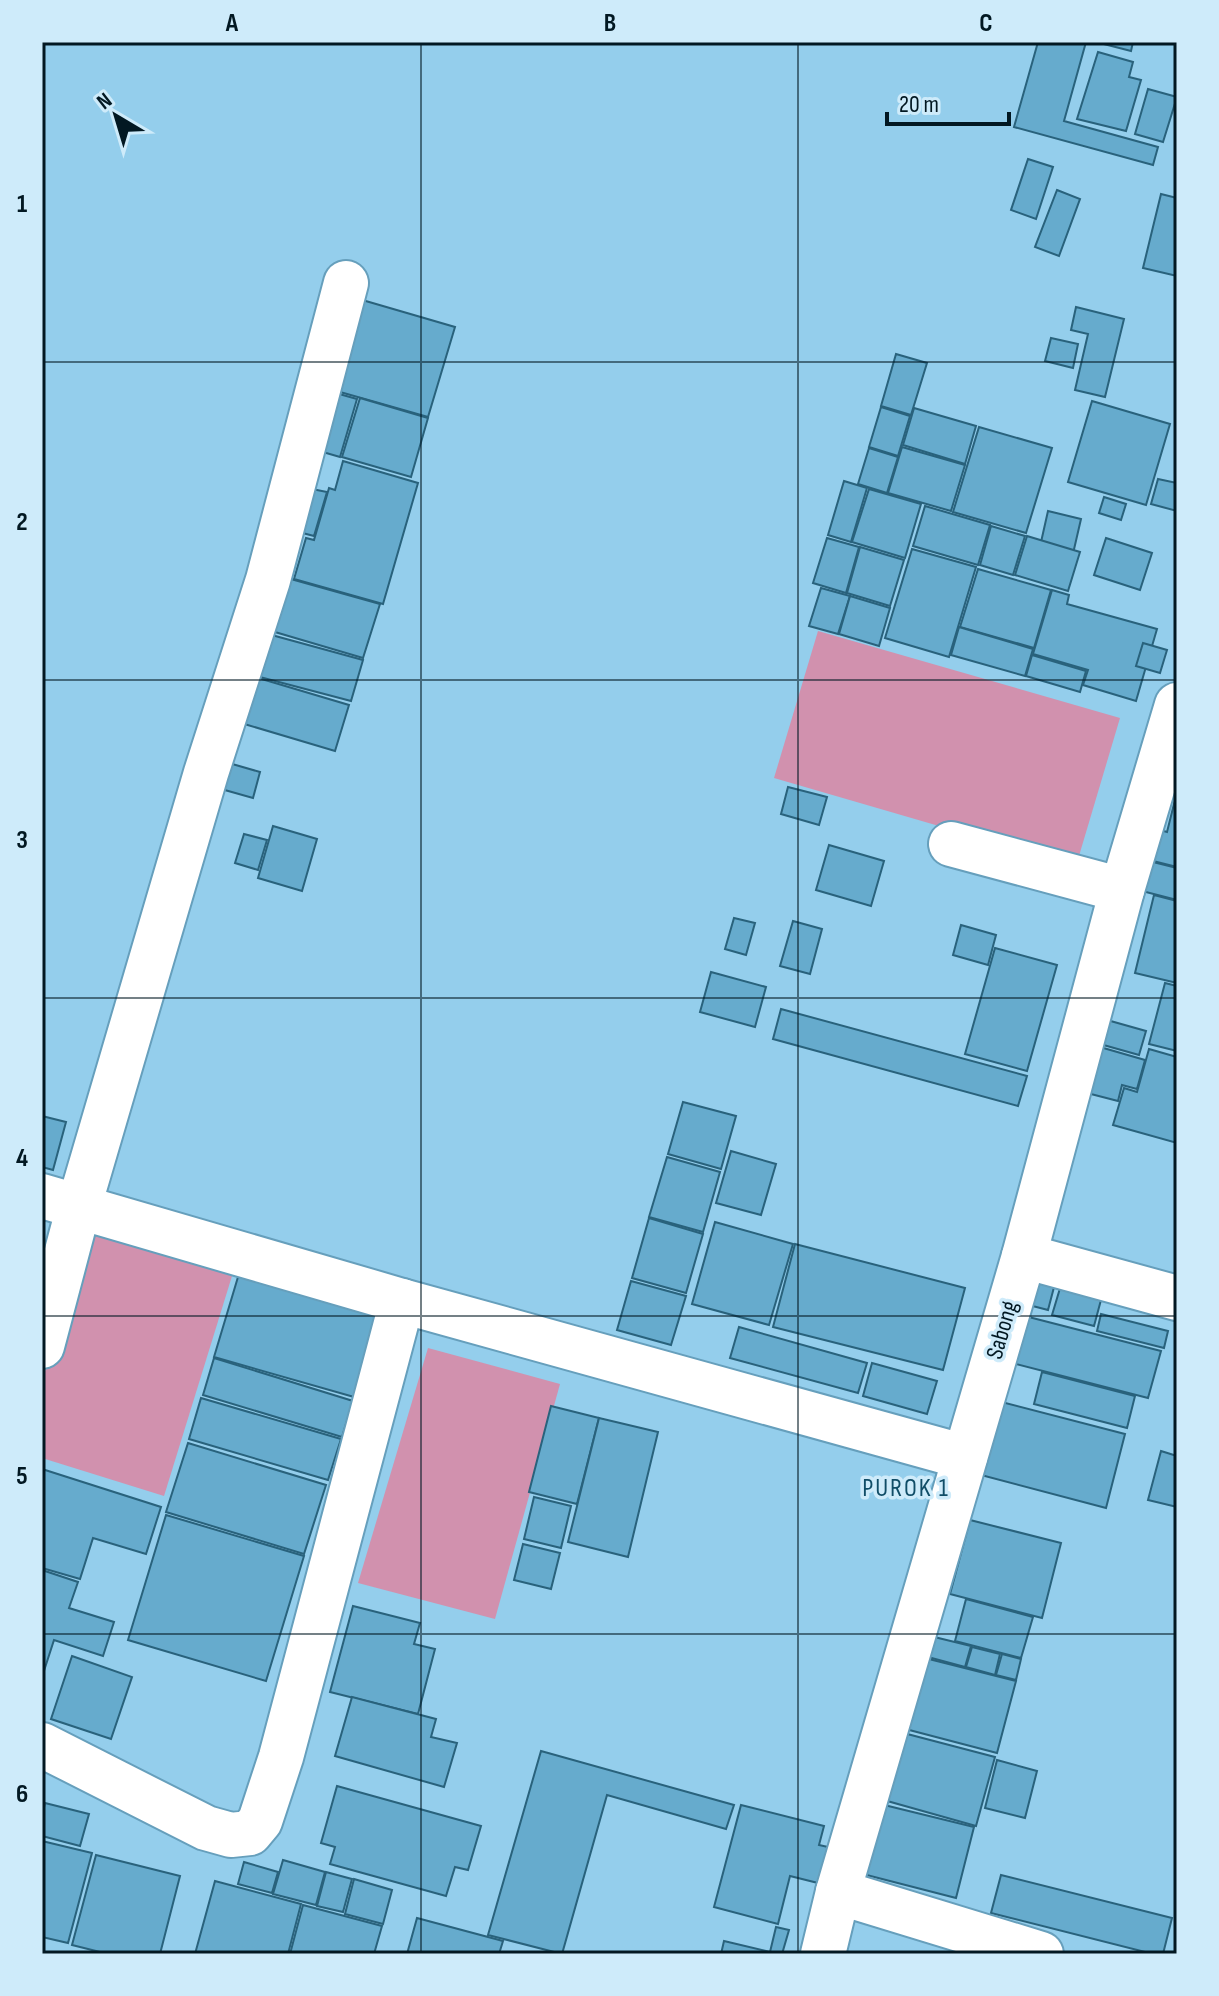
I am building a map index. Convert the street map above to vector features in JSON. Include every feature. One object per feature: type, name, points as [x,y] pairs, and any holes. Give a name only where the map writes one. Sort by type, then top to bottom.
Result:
[{"type":"street","points":[[42,1346],[60,1201],[206,773],[268,580],[346,283]]},
{"type":"street","name":"Sabong","points":[[823,1954],[838,1892],[1024,1256],[1122,890],[1177,709]]},
{"type":"street","points":[[951,844],[1122,890]]},
{"type":"street","points":[[60,1201],[402,1301],[965,1457]]},
{"type":"street","points":[[1024,1256],[1177,1298]]},
{"type":"street","points":[[42,1745],[206,1828],[231,1835],[250,1833],[260,1821],[281,1757],[402,1301]]},
{"type":"street","points":[[838,1892],[1041,1954]]},
{"type":"shaded area","points":[[818,631],[1120,718],[1076,866],[774,778]]},
{"type":"shaded area","points":[[82,1230],[232,1276],[164,1496],[42,1458],[42,1383]]},
{"type":"shaded area","points":[[428,1348],[560,1384],[495,1619],[358,1583]]},
{"type":"building","points":[[1038,42],[1086,42],[1064,121],[1158,147],[1153,165],[1014,127]]},
{"type":"building","points":[[1096,42],[1133,42],[1131,51]]},
{"type":"building","points":[[1098,52],[1133,62],[1129,77],[1141,80],[1126,131],[1077,119]]},
{"type":"building","points":[[1148,89],[1177,97],[1163,142],[1135,134]]},
{"type":"building","points":[[1028,159],[1053,167],[1036,219],[1011,210]]},
{"type":"building","points":[[1057,190],[1080,199],[1059,256],[1035,247]]},
{"type":"building","points":[[1161,194],[1177,198],[1177,276],[1143,268]]},
{"type":"building","points":[[352,297],[455,327],[428,417],[326,388]]},
{"type":"building","points":[[1076,307],[1124,319],[1105,397],[1075,390],[1088,334],[1071,330]]},
{"type":"building","points":[[1051,338],[1078,344],[1073,368],[1045,361]]},
{"type":"building","points":[[896,354],[927,363],[911,415],[881,406]]},
{"type":"building","points":[[325,390],[357,399],[340,457],[309,448]]},
{"type":"building","points":[[360,398],[428,418],[411,477],[342,457]]},
{"type":"building","points":[[1092,401],[1170,424],[1146,505],[1068,482]]},
{"type":"building","points":[[881,407],[910,416],[898,456],[869,447]]},
{"type":"building","points":[[914,408],[976,426],[965,464],[903,445]]},
{"type":"building","points":[[979,427],[1052,448],[1026,533],[953,512]]},
{"type":"building","points":[[902,447],[965,465],[951,511],[888,493]]},
{"type":"building","points":[[869,448],[898,457],[887,493],[858,484]]},
{"type":"building","points":[[343,461],[418,483],[383,604],[294,579],[306,538],[314,540],[329,488],[335,490]]},
{"type":"building","points":[[1158,479],[1177,483],[1177,511],[1151,504]]},
{"type":"building","points":[[844,481],[867,488],[851,542],[828,535]]},
{"type":"building","points":[[302,487],[327,492],[314,536],[291,530]]},
{"type":"building","points":[[869,489],[921,504],[905,558],[852,542]]},
{"type":"building","points":[[1104,497],[1126,504],[1121,520],[1099,513]]},
{"type":"building","points":[[925,506],[990,525],[978,565],[913,546]]},
{"type":"building","points":[[1048,511],[1081,519],[1072,558],[1039,551]]},
{"type":"building","points":[[991,526],[1025,536],[1013,575],[980,565]]},
{"type":"building","points":[[1027,536],[1080,552],[1068,591],[1015,575]]},
{"type":"building","points":[[827,538],[859,547],[846,593],[813,583]]},
{"type":"building","points":[[1106,538],[1152,553],[1140,590],[1094,575]]},
{"type":"building","points":[[860,547],[904,560],[890,606],[847,593]]},
{"type":"building","points":[[912,549],[976,567],[949,657],[885,638]]},
{"type":"building","points":[[978,569],[1051,590],[1034,648],[960,627]]},
{"type":"building","points":[[273,574],[380,604],[363,658],[258,627]]},
{"type":"building","points":[[821,588],[850,596],[838,634],[809,626]]},
{"type":"building","points":[[1052,590],[1069,595],[1067,604],[1157,629],[1136,701],[1083,685],[1088,670],[1033,654]]},
{"type":"building","points":[[850,596],[890,608],[879,646],[839,634]]},
{"type":"building","points":[[959,627],[1033,649],[1025,676],[951,655]]},
{"type":"building","points":[[268,634],[363,660],[351,701],[256,676]]},
{"type":"building","points":[[1143,643],[1167,650],[1160,673],[1136,666]]},
{"type":"building","points":[[1032,655],[1086,671],[1080,692],[1026,676]]},
{"type":"building","points":[[255,677],[349,705],[335,751],[241,723]]},
{"type":"building","points":[[215,759],[260,772],[253,798],[207,785]]},
{"type":"building","points":[[788,787],[827,797],[819,825],[781,814]]},
{"type":"building","points":[[1177,792],[1177,867],[1149,860],[1157,829],[1167,832]]},
{"type":"building","points":[[273,826],[317,839],[302,891],[258,878]]},
{"type":"building","points":[[244,834],[267,840],[258,870],[235,863]]},
{"type":"building","points":[[829,845],[884,861],[871,906],[816,890]]},
{"type":"building","points":[[1149,861],[1177,868],[1177,900],[1142,891]]},
{"type":"building","points":[[1154,895],[1177,901],[1177,983],[1135,973]]},
{"type":"building","points":[[734,918],[755,923],[746,955],[725,949]]},
{"type":"building","points":[[793,921],[822,929],[810,974],[780,966]]},
{"type":"building","points":[[961,925],[996,935],[988,965],[953,955]]},
{"type":"building","points":[[995,948],[1057,965],[1027,1071],[965,1054]]},
{"type":"building","points":[[711,972],[766,987],[755,1027],[700,1012]]},
{"type":"building","points":[[1165,983],[1177,986],[1177,1051],[1149,1044]]},
{"type":"building","points":[[781,1009],[1027,1076],[1018,1106],[773,1039]]},
{"type":"building","points":[[1107,1020],[1146,1031],[1139,1055],[1100,1044]]},
{"type":"building","points":[[1100,1047],[1145,1060],[1137,1089],[1122,1085],[1118,1101],[1087,1093]]},
{"type":"building","points":[[1149,1049],[1177,1057],[1177,1143],[1113,1125],[1124,1088],[1137,1092]]},
{"type":"building","points":[[683,1102],[736,1116],[721,1169],[668,1154]]},
{"type":"building","points":[[42,1116],[66,1122],[53,1170],[42,1167]]},
{"type":"building","points":[[731,1151],[776,1164],[761,1215],[716,1203]]},
{"type":"building","points":[[667,1157],[720,1172],[703,1232],[649,1217]]},
{"type":"building","points":[[649,1218],[703,1234],[686,1293],[632,1278]]},
{"type":"building","points":[[715,1222],[793,1244],[769,1325],[692,1304]]},
{"type":"building","points":[[795,1244],[965,1288],[943,1370],[773,1327]]},
{"type":"building","points":[[1031,1265],[1058,1272],[1048,1310],[1021,1303]]},
{"type":"building","points":[[241,1267],[381,1308],[354,1397],[214,1357]]},
{"type":"building","points":[[1064,1275],[1105,1285],[1094,1326],[1052,1315]]},
{"type":"building","points":[[631,1281],[686,1296],[671,1345],[617,1330]]},
{"type":"building","points":[[1017,1314],[1161,1351],[1148,1398],[1004,1361]]},
{"type":"building","points":[[1101,1314],[1168,1331],[1164,1348],[1097,1331]]},
{"type":"building","points":[[739,1327],[867,1363],[858,1393],[730,1358]]},
{"type":"building","points":[[214,1358],[353,1401],[342,1437],[203,1395]]},
{"type":"building","points":[[872,1363],[937,1381],[927,1414],[863,1396]]},
{"type":"building","points":[[1042,1372],[1135,1396],[1127,1428],[1034,1404]]},
{"type":"building","points":[[201,1398],[341,1439],[328,1480],[189,1439]]},
{"type":"building","points":[[986,1398],[1125,1434],[1106,1508],[966,1471]]},
{"type":"building","points":[[551,1406],[599,1418],[577,1504],[529,1492]]},
{"type":"building","points":[[599,1418],[658,1432],[628,1557],[568,1542]]},
{"type":"building","points":[[188,1443],[326,1485],[304,1554],[166,1512]]},
{"type":"building","points":[[1161,1451],[1177,1456],[1177,1507],[1148,1500]]},
{"type":"building","points":[[42,1469],[161,1507],[146,1554],[93,1538],[80,1579],[42,1568]]},
{"type":"building","points":[[534,1497],[571,1506],[561,1548],[524,1539]]},
{"type":"building","points":[[166,1515],[304,1556],[266,1681],[128,1640]]},
{"type":"building","points":[[970,1520],[1061,1543],[1042,1618],[950,1594]]},
{"type":"building","points":[[523,1544],[560,1553],[551,1589],[514,1580]]},
{"type":"building","points":[[42,1570],[78,1582],[69,1608],[114,1622],[103,1656],[54,1640],[42,1677]]},
{"type":"building","points":[[966,1599],[1033,1617],[1021,1658],[955,1641]]},
{"type":"building","points":[[353,1606],[420,1623],[414,1644],[435,1649],[418,1714],[330,1692]]},
{"type":"building","points":[[918,1633],[971,1646],[965,1667],[913,1653]]},
{"type":"building","points":[[972,1647],[1000,1654],[995,1675],[966,1667]]},
{"type":"building","points":[[1002,1654],[1021,1659],[1016,1680],[996,1675]]},
{"type":"building","points":[[913,1655],[1016,1681],[997,1753],[894,1726]]},
{"type":"building","points":[[72,1656],[132,1677],[111,1739],[51,1719]]},
{"type":"building","points":[[352,1697],[436,1719],[431,1737],[457,1743],[444,1787],[335,1756]]},
{"type":"building","points":[[892,1730],[995,1757],[976,1826],[873,1797]]},
{"type":"building","points":[[541,1751],[734,1805],[726,1829],[607,1795],[562,1954],[488,1935]]},
{"type":"building","points":[[997,1760],[1037,1771],[1025,1818],[985,1808]]},
{"type":"building","points":[[337,1786],[481,1826],[468,1870],[455,1867],[446,1896],[330,1864],[335,1847],[321,1843]]},
{"type":"building","points":[[872,1802],[974,1827],[956,1898],[855,1872]]},
{"type":"building","points":[[45,1803],[89,1814],[80,1846],[42,1836]]},
{"type":"building","points":[[741,1805],[824,1826],[819,1845],[828,1847],[818,1883],[790,1876],[778,1924],[714,1907]]},
{"type":"building","points":[[42,1841],[92,1853],[68,1943],[42,1937]]},
{"type":"building","points":[[96,1855],[180,1876],[160,1954],[108,1954],[72,1945]]},
{"type":"building","points":[[283,1860],[325,1872],[316,1905],[273,1894]]},
{"type":"building","points":[[244,1862],[278,1872],[272,1893],[238,1884]]},
{"type":"building","points":[[326,1872],[352,1879],[343,1912],[317,1906]]},
{"type":"building","points":[[1001,1875],[1172,1918],[1163,1954],[991,1913]]},
{"type":"building","points":[[354,1879],[392,1890],[383,1924],[345,1914]]},
{"type":"building","points":[[215,1881],[301,1904],[288,1954],[195,1954]]},
{"type":"building","points":[[303,1905],[382,1926],[374,1954],[290,1954]]},
{"type":"building","points":[[417,1918],[503,1941],[499,1954],[407,1954]]},
{"type":"building","points":[[776,1927],[789,1930],[782,1954],[770,1952]]},
{"type":"building","points":[[724,1941],[770,1952],[775,1954],[721,1954]]},
{"type":"district","name":"PUROK 1","points":[[906,1488]]}]
